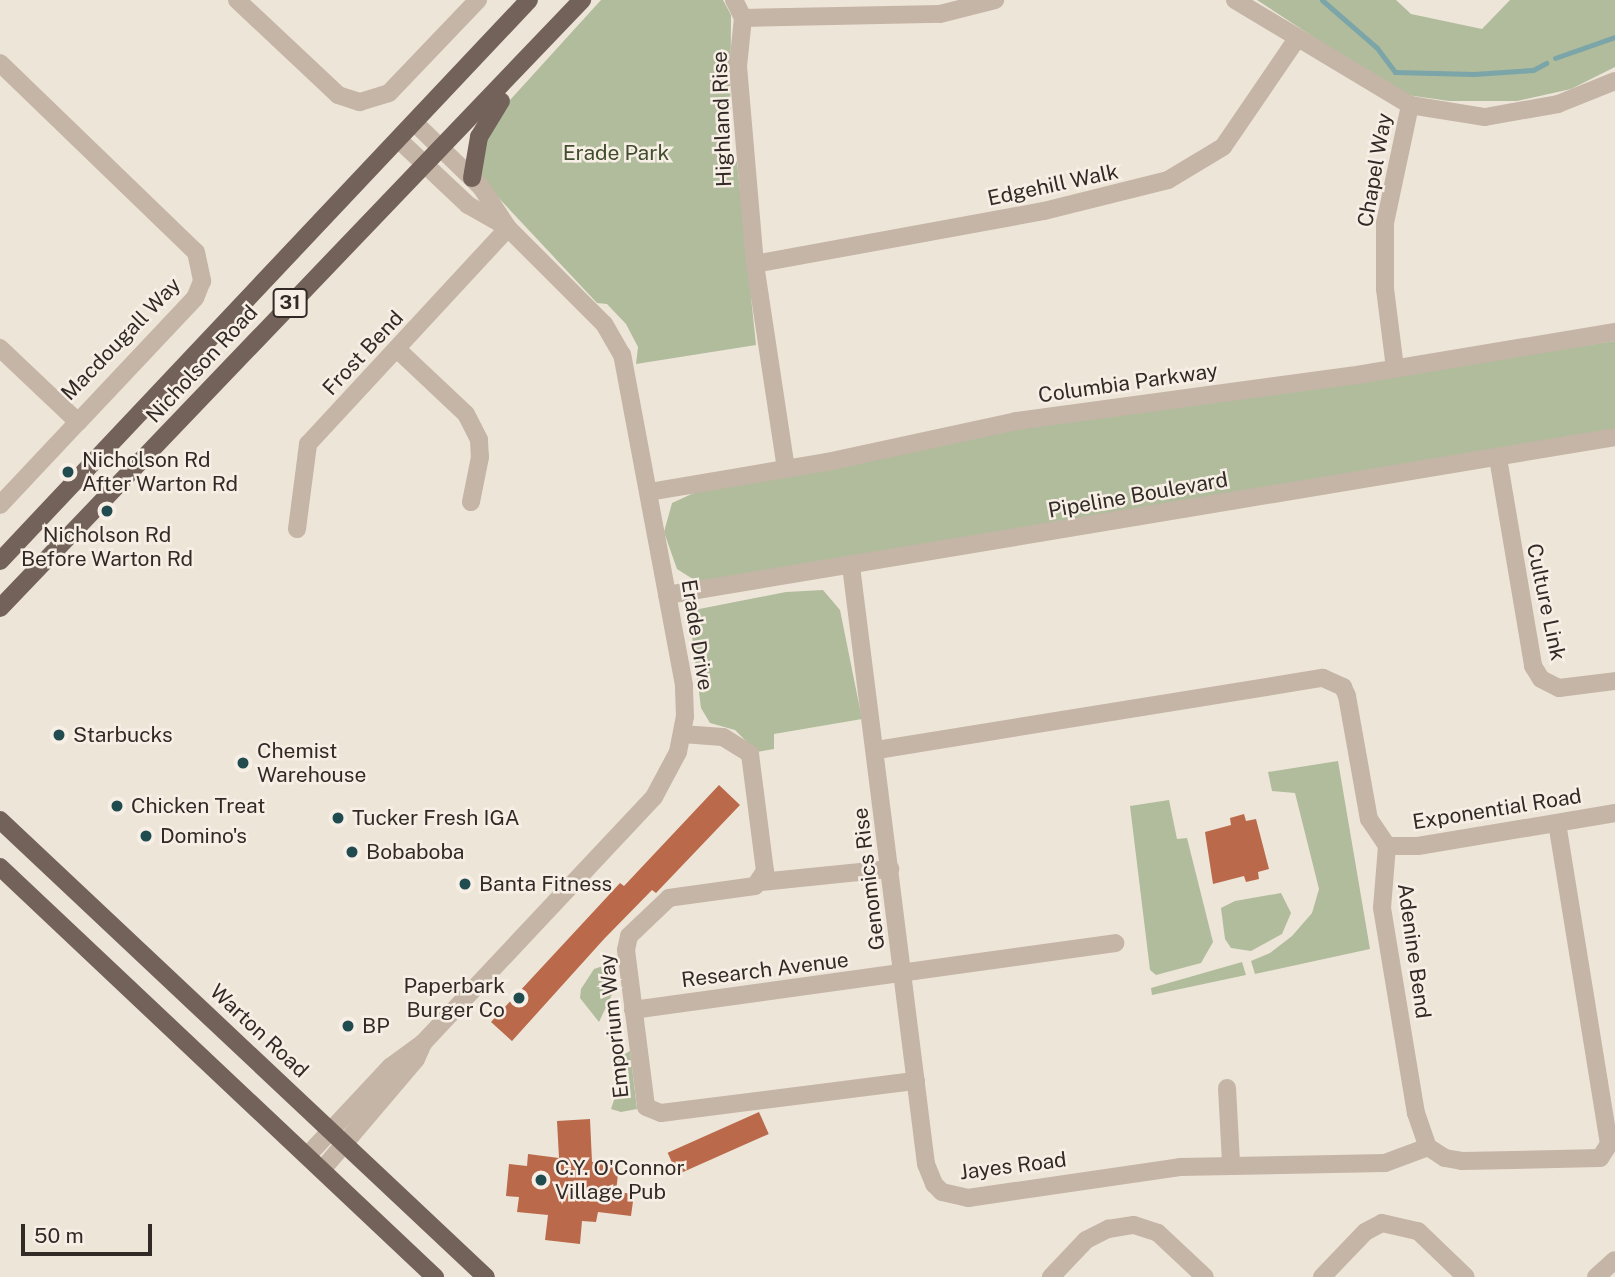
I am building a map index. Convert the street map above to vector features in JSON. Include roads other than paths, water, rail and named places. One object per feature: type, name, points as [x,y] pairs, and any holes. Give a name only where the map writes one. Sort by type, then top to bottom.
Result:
[{"type":"main road","name":"Nicholson Road","points":[[0,561],[529,0]]},
{"type":"main road","name":"Nicholson Road","points":[[0,608],[545,42],[582,0]]},
{"type":"main road","points":[[472,178],[472,157],[491,114],[545,42]]},
{"type":"main road","name":"Warton Road","points":[[0,820],[346,1143],[485,1277]]},
{"type":"main road","points":[[0,867],[435,1277]]},
{"type":"street","points":[[237,0],[338,95],[360,102],[389,93],[478,0]]},
{"type":"street","points":[[734,0],[743,18],[912,16],[995,0]]},
{"type":"street","points":[[1235,0],[1296,40],[1410,105],[1485,117],[1558,104],[1615,81]]},
{"type":"street","name":"Highland Rise","points":[[743,18],[738,66],[755,264],[786,468]]},
{"type":"street","name":"Edgehill Walk","points":[[755,264],[1044,211],[1168,180],[1223,147],[1296,40]]},
{"type":"street","name":"Macdougall Way","points":[[0,63],[196,252],[202,281],[195,298],[78,422],[0,348]]},
{"type":"street","name":"Chapel Way","points":[[1395,368],[1385,289],[1385,223],[1410,105]]},
{"type":"street","name":"Erade Drive","points":[[307,1156],[390,1067],[423,1043],[654,797],[671,767],[682,734],[685,699],[626,367],[612,335],[508,228],[472,178],[415,123]]},
{"type":"street","name":"Erade Drive","points":[[399,140],[468,205],[508,228]]},
{"type":"street","name":"Frost Bend","points":[[297,529],[307,444],[398,350],[508,228]]},
{"type":"street","name":"Columbia Parkway","points":[[649,492],[786,468],[1016,421],[1395,368],[1615,332]]},
{"type":"street","points":[[398,350],[466,414],[479,440],[480,457],[471,502]]},
{"type":"street","points":[[0,505],[78,422]]},
{"type":"street","name":"Pipeline Boulevard","points":[[667,595],[1615,437]]},
{"type":"street","name":"Culture Link","points":[[1498,458],[1533,666],[1541,679],[1559,688],[1615,681]]},
{"type":"street","name":"Genomics Rise","points":[[850,566],[877,750],[903,974],[1115,943]]},
{"type":"street","points":[[877,750],[1323,678],[1343,687],[1348,696],[1369,819],[1387,846]]},
{"type":"street","points":[[682,734],[723,737],[750,754],[765,871],[761,882]]},
{"type":"street","name":"Exponential Road","points":[[1387,846],[1418,846],[1615,813]]},
{"type":"street","points":[[1428,1147],[1445,1158],[1462,1161],[1600,1158],[1609,1144],[1557,823]]},
{"type":"street","name":"Adenine Bend","points":[[1387,846],[1382,908],[1414,1104],[1428,1147]]},
{"type":"street","name":"Emporium Way","points":[[890,869],[761,882],[669,898],[638,923],[626,950],[644,1102],[655,1113],[916,1081]]},
{"type":"street","name":"Jayes Road","points":[[903,974],[929,1176],[942,1192],[959,1198],[1231,1163],[1385,1163],[1428,1147]]},
{"type":"street","name":"Research Avenue","points":[[633,1010],[903,974]]},
{"type":"street","name":"Erade Drive","points":[[322,1170],[416,1059],[423,1043]]},
{"type":"street","points":[[1227,1088],[1231,1163]]},
{"type":"street","points":[[1322,1277],[1365,1232],[1382,1223],[1418,1231],[1466,1277]]},
{"type":"street","points":[[1051,1277],[1086,1240],[1108,1229],[1134,1225],[1158,1233],[1205,1277]]},
{"type":"street","points":[[1596,1277],[1615,1260]]},
{"type":"waterway","points":[[1322,0],[1377,48],[1395,72],[1474,74],[1533,70],[1546,63]]},
{"type":"waterway","points":[[1555,58],[1615,37]]},
{"type":"place","name":"Nicholson Rd After Warton Rd","points":[[68,472]]},
{"type":"place","name":"Nicholson Rd Before Warton Rd","points":[[107,511]]},
{"type":"place","name":"Starbucks","points":[[59,735]]},
{"type":"place","name":"Chemist Warehouse","points":[[243,763]]},
{"type":"place","name":"Chicken Treat","points":[[117,806]]},
{"type":"place","name":"Tucker Fresh IGA","points":[[338,818]]},
{"type":"place","name":"Domino's","points":[[146,836]]},
{"type":"place","name":"Bobaboba","points":[[352,852]]},
{"type":"place","name":"Banta Fitness","points":[[465,884]]},
{"type":"place","name":"Paperbark Burger Co","points":[[519,998]]},
{"type":"place","name":"BP","points":[[348,1026]]},
{"type":"place","name":"C.Y. O'Connor Village Pub","points":[[541,1180]]},
{"type":"park label","name":"Erade Park","points":[[616,153]]}]
